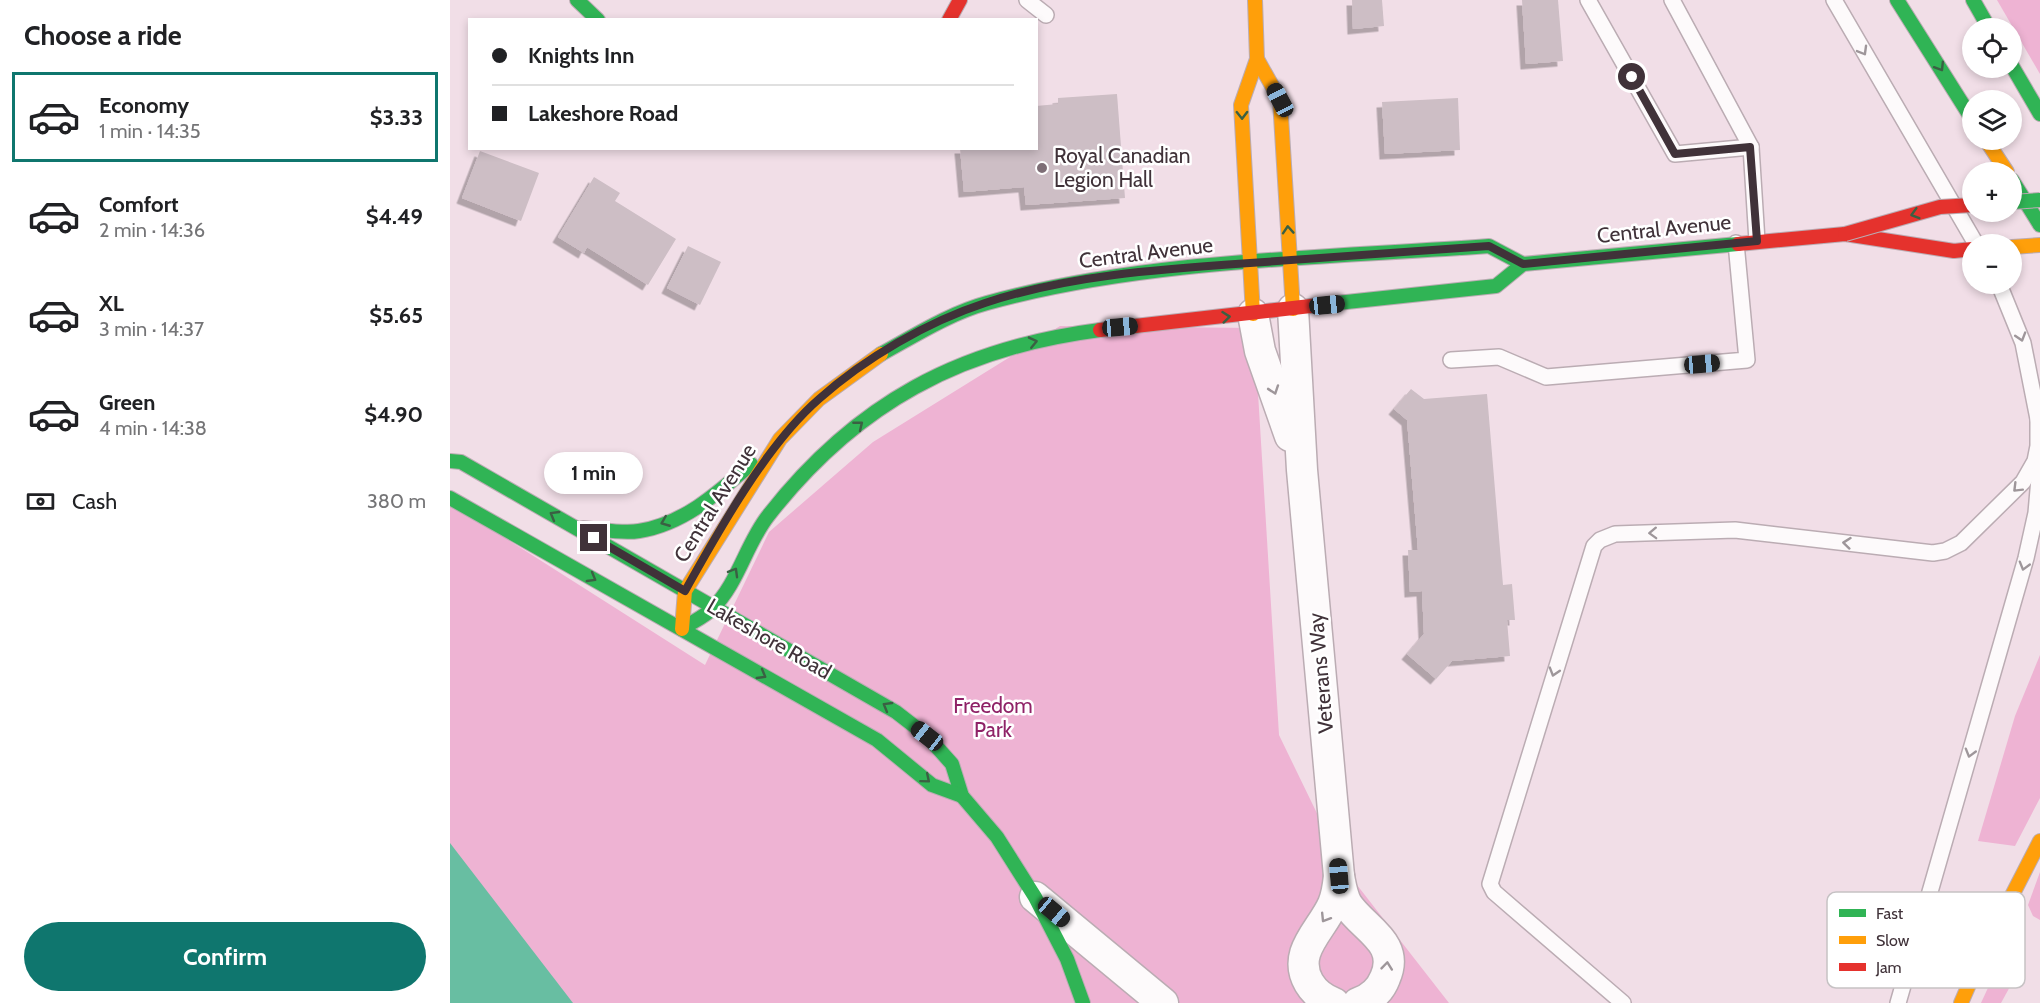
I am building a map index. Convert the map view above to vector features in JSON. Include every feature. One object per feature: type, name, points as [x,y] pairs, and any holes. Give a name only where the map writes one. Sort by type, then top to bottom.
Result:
[{"type":"main road","points":[[577,0],[596,18]]},
{"type":"main road","points":[[950,18],[960,0]]},
{"type":"main road","points":[[1253,314],[1248,263],[1241,105],[1257,59],[1255,0]]},
{"type":"main road","points":[[1897,0],[1962,103]]},
{"type":"main road","points":[[1973,0],[1983,18]]},
{"type":"main road","points":[[1257,59],[1280,100],[1293,309]]},
{"type":"main road","points":[[2019,78],[2040,114]]},
{"type":"main road","points":[[2022,196],[2040,225]]},
{"type":"main road","points":[[2022,201],[2040,200]]},
{"type":"main road","name":"Central Avenue","points":[[682,629],[685,591],[780,439],[819,399],[867,362],[924,330],[985,303],[1087,280],[1183,268],[1489,246],[1523,264],[1845,234],[1940,207],[1962,206]]},
{"type":"main road","name":"Central Avenue","points":[[1845,234],[1962,250]]},
{"type":"main road","points":[[2022,246],[2040,245]]},
{"type":"main road","points":[[682,629],[714,607],[766,518],[813,462],[895,396],[959,364],[1005,348],[1066,334],[1496,286],[1523,264]]},
{"type":"main road","points":[[576,528],[639,531],[687,513],[716,494],[780,439]]},
{"type":"main road","name":"Lakeshore Road","points":[[450,461],[462,462],[714,607],[896,712],[927,736],[952,764],[962,796],[997,837],[1035,897],[1067,959],[1083,1003]]},
{"type":"main road","name":"Lakeshore Road","points":[[450,498],[877,740],[908,763],[932,785],[962,796]]},
{"type":"main road","points":[[2014,892],[2040,841]]},
{"type":"main road","points":[[1961,1003],[1968,988]]},
{"type":"street","name":"Veterans Way","points":[[1293,309],[1302,471],[1339,876],[1347,903],[1378,935],[1388,954],[1387,975],[1380,988],[1369,998],[1358,1003]]},
{"type":"street","name":"Veterans Way","points":[[1253,314],[1260,351],[1302,471]]},
{"type":"street","name":"Veterans Way","points":[[1334,1003],[1322,998],[1312,987],[1305,974],[1303,960],[1310,940],[1334,903],[1339,876]]},
{"type":"street","name":"Lakeshore Road","points":[[1035,897],[1163,1003]]},
{"type":"lane","points":[[1027,0],[1046,15]]},
{"type":"lane","points":[[1588,0],[1675,154],[1750,147]]},
{"type":"lane","points":[[1672,0],[1750,147],[1757,241]]},
{"type":"lane","points":[[1834,0],[1970,234]]},
{"type":"lane","points":[[1451,360],[1499,357],[1546,377],[1747,360],[1736,243]]},
{"type":"lane","points":[[2003,294],[2023,343],[2038,415],[2040,437]]},
{"type":"lane","points":[[1623,1003],[1494,891],[1490,884],[1594,546],[1600,540],[1615,534],[1735,530],[1932,553],[1945,551],[1961,543],[2030,473],[2038,446],[2038,415]]},
{"type":"lane","points":[[1930,892],[2026,558],[2036,513],[2040,467]]},
{"type":"lane","points":[[1898,1003],[1902,988]]},
{"type":"green space","points":[[1997,0],[2040,0],[2040,74],[2022,43],[2022,18],[2007,18]]},
{"type":"green space","name":"Freedom Park","points":[[1060,326],[1254,328],[1279,735],[1343,867],[1449,1003],[523,1003],[450,912],[450,503],[705,665],[769,532],[873,442]]},
{"type":"green space","points":[[2040,655],[2040,798],[2015,846],[1978,841],[2015,716]]},
{"type":"green space","points":[[2040,872],[2040,920],[2033,916],[2028,905]]},
{"type":"green space","points":[[1988,988],[2009,988],[2001,1003],[1981,1003]]},
{"type":"shaded area","points":[[450,843],[573,1003],[450,1003]]},
{"type":"building","points":[[1352,0],[1382,0],[1384,26],[1353,29]]},
{"type":"building","points":[[1522,0],[1558,0],[1563,61],[1526,64]]},
{"type":"building","name":"Royal Canadian Legion Hall","points":[[1117,94],[1125,198],[1026,205],[1024,187],[964,192],[960,150],[1038,150],[1038,106],[1058,104],[1058,98]]},
{"type":"building","points":[[1458,98],[1460,150],[1385,154],[1382,102]]},
{"type":"building","points":[[480,151],[539,173],[521,221],[462,198]]},
{"type":"building","points":[[594,177],[620,193],[615,201],[676,239],[648,285],[587,247],[584,253],[558,237]]},
{"type":"building","points":[[688,246],[721,262],[700,305],[667,288]]},
{"type":"building","points":[[1411,389],[1424,399],[1487,394],[1503,585],[1512,584],[1515,620],[1507,620],[1510,656],[1452,661],[1436,679],[1407,654],[1424,634],[1422,591],[1410,592],[1408,550],[1418,550],[1407,420],[1394,409]]},
{"type":"traffic: fast","points":[[577,0],[596,18]]},
{"type":"traffic: fast","points":[[1897,0],[1962,103]]},
{"type":"traffic: fast","points":[[1973,0],[1983,18]]},
{"type":"traffic: fast","points":[[2019,78],[2040,114]]},
{"type":"traffic: fast","points":[[2022,196],[2040,225]]},
{"type":"traffic: fast","points":[[2022,201],[2040,200]]},
{"type":"traffic: fast","points":[[1337,303],[1496,286],[1523,264],[1738,244]]},
{"type":"traffic: fast","points":[[881,354],[973,307],[1047,288],[1109,277],[1236,262],[1489,246],[1523,264]]},
{"type":"traffic: fast","points":[[682,629],[709,612],[721,599],[760,527],[802,476],[837,442],[875,412],[914,387],[957,367],[1001,351],[1100,330]]},
{"type":"traffic: fast","points":[[450,461],[461,462],[896,712],[927,736],[952,764],[962,796],[997,837],[1035,897],[1067,959],[1083,1003]]},
{"type":"traffic: fast","points":[[583,528],[632,532],[671,522],[700,505],[751,464]]},
{"type":"traffic: fast","points":[[450,498],[877,740],[932,785],[962,796]]},
{"type":"traffic: slow","points":[[1253,314],[1241,105],[1257,59],[1255,0]]},
{"type":"traffic: slow","points":[[1257,59],[1280,100],[1293,309]]},
{"type":"traffic: slow","points":[[1993,150],[2000,162]]},
{"type":"traffic: slow","points":[[2022,246],[2040,245]]},
{"type":"traffic: slow","points":[[682,629],[685,591],[780,439],[819,399],[881,354]]},
{"type":"traffic: slow","points":[[2014,892],[2040,841]]},
{"type":"traffic: slow","points":[[1961,1003],[1968,988]]},
{"type":"traffic: jam","points":[[950,18],[960,0]]},
{"type":"traffic: jam","points":[[1845,234],[1940,207],[1962,206]]},
{"type":"traffic: jam","points":[[1738,244],[1845,234],[1954,251],[1962,250]]},
{"type":"traffic: jam","points":[[1100,330],[1337,303]]},
{"type":"place","name":"Royal Canadian Legion Hall","points":[[1042,168]]},
{"type":"route","points":[[594,538],[685,591],[780,439],[819,399],[867,362],[924,330],[985,303],[1087,280],[1183,268],[1489,246],[1523,264],[1757,241],[1750,147],[1675,154],[1632,77]]}]
